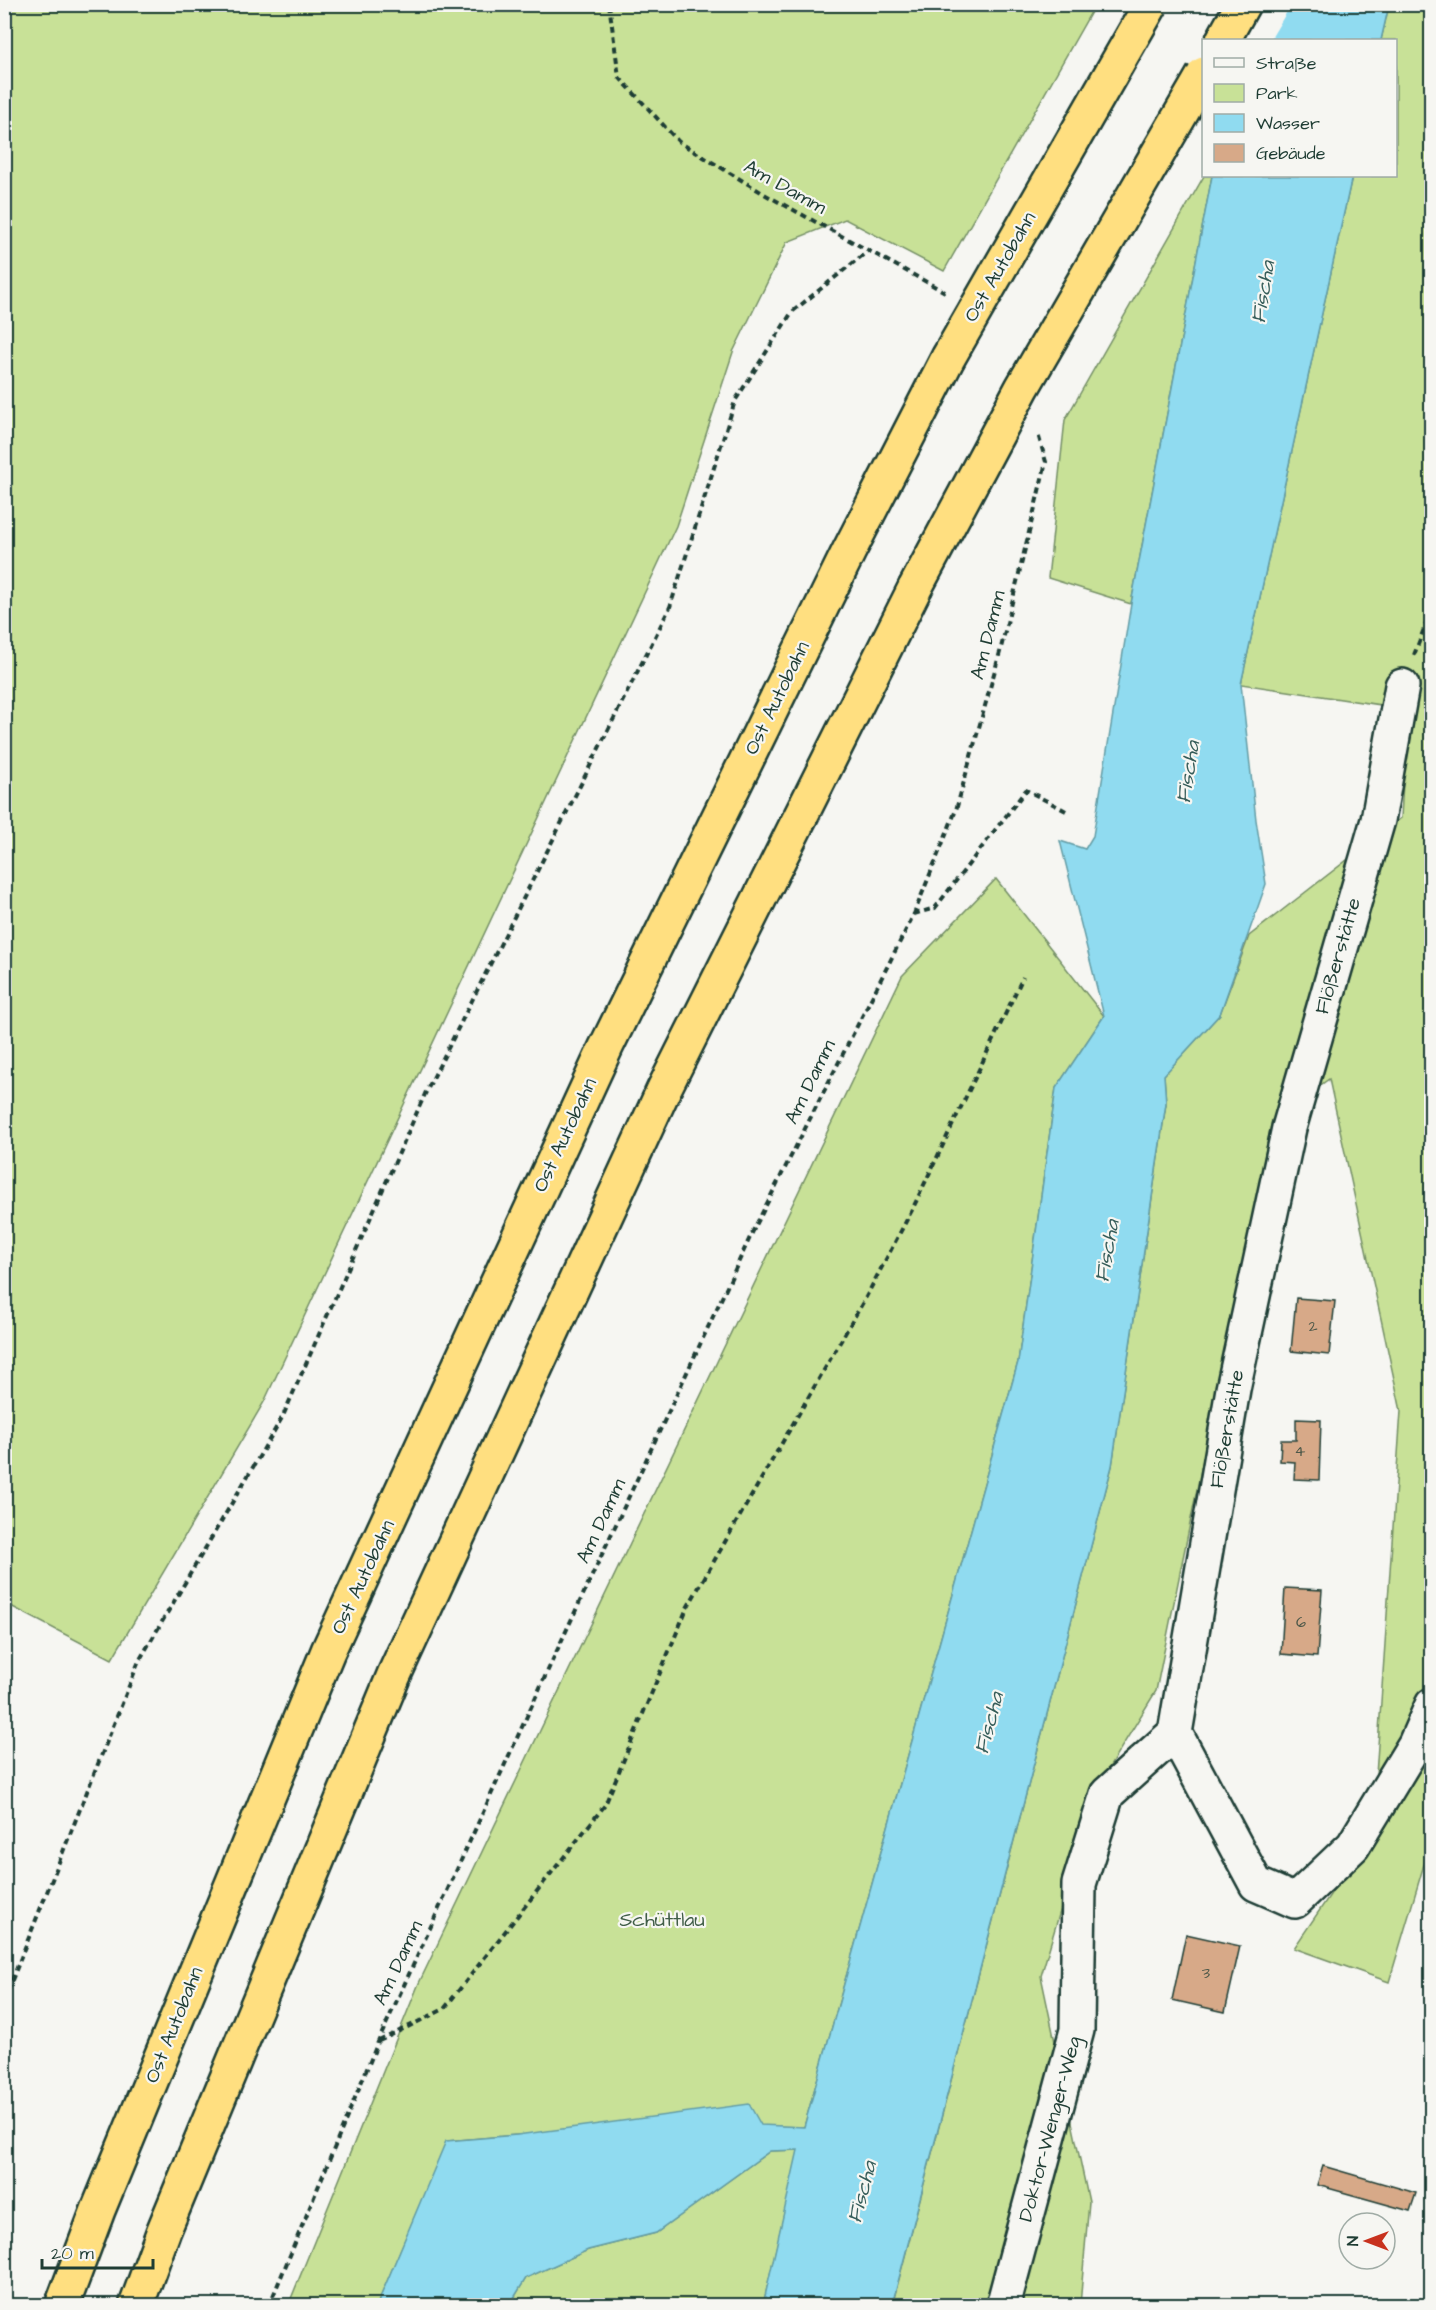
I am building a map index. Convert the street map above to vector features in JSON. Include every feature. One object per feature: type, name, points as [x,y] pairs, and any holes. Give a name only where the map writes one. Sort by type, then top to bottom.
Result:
[{"type":"highway","name":"Ost Autobahn","points":[[62,2306],[98,2210],[328,1652],[606,1047],[849,550],[948,357],[1151,4]]},
{"type":"highway","points":[[1224,39],[1244,4]]},
{"type":"highway","points":[[136,2306],[164,2230],[399,1665],[664,1089],[915,588],[1022,388],[1202,76]]},
{"type":"street","name":"Flößerstätte","points":[[1175,1733],[1233,1389],[1289,1128],[1378,820],[1402,686]]},
{"type":"street","points":[[1175,1733],[1256,1884],[1295,1901],[1353,1846],[1415,1744],[1431,1705]]},
{"type":"street","name":"Doktor-Wenger-Weg","points":[[1003,2306],[1077,2030],[1079,1884],[1107,1794],[1175,1733]]},
{"type":"path","name":"Am Damm","points":[[609,4],[619,77],[679,142],[766,195],[955,297]]},
{"type":"path","points":[[4,2000],[139,1661],[283,1416],[425,1094],[670,607],[735,401],[792,312],[868,250]]},
{"type":"path","name":"Am Damm","points":[[268,2306],[378,2042],[753,1231],[914,914],[956,810],[1000,652],[1046,462],[1038,430]]},
{"type":"path","points":[[1402,686],[1431,608]]},
{"type":"path","points":[[914,914],[935,908],[1026,790],[1070,813]]},
{"type":"path","points":[[378,2042],[444,2009],[605,1805],[687,1608],[866,1297],[912,1210],[1023,977]]},
{"type":"green space","points":[[4,5],[1095,5],[944,271],[845,219],[787,242],[733,352],[676,526],[264,1402],[112,1659],[5,1603]]},
{"type":"green space","points":[[1389,5],[1431,5],[1431,1841],[1389,1982],[1294,1948],[1372,1833],[1401,1411],[1329,1079],[1272,1120],[1156,1691],[1096,1789],[1041,1976],[1089,2202],[1080,2305],[892,2306],[1112,1466],[1166,1104],[1164,1075],[1220,1014],[1249,936],[1401,818],[1407,709],[1241,684],[1352,177],[1397,177],[1397,39],[1381,39]]},
{"type":"green space","points":[[1203,177],[1212,177],[1131,604],[1048,578],[1065,420]]},
{"type":"green space","name":"Schüttlau","points":[[996,879],[1104,1016],[1056,1088],[1018,1362],[804,2127],[761,2126],[517,2135],[447,2141],[377,2305],[288,2306],[419,1983],[902,976]]},
{"type":"green space","points":[[799,2150],[763,2305],[513,2306],[512,2301],[526,2278],[588,2250],[656,2233],[770,2151]]},
{"type":"water","points":[[1240,5],[1389,5],[1381,39],[1234,39]]},
{"type":"water","name":"Fischa","points":[[1212,177],[1352,177],[1241,684],[1256,820],[1266,884],[1220,1014],[1164,1075],[1166,1103],[1112,1466],[892,2305],[763,2305],[798,2150],[770,2151],[656,2233],[588,2250],[526,2278],[512,2301],[513,2305],[377,2305],[446,2141],[517,2135],[749,2104],[761,2125],[804,2127],[1018,1362],[1056,1088],[1104,1016],[1060,841],[1085,849],[1093,836],[1131,604]]},
{"type":"pier","points":[[1237,4],[1291,5],[1271,39],[1231,39]]},
{"type":"building","points":[[1296,1298],[1335,1301],[1329,1355],[1291,1351]]},
{"type":"building","points":[[1296,1419],[1321,1420],[1319,1480],[1294,1479],[1295,1462],[1280,1461],[1281,1440],[1296,1440]]},
{"type":"building","points":[[1285,1588],[1322,1590],[1317,1657],[1281,1654]]},
{"type":"building","points":[[1186,1934],[1240,1946],[1225,2012],[1172,2000]]},
{"type":"building","points":[[1323,2166],[1416,2193],[1410,2211],[1317,2185]]}]
